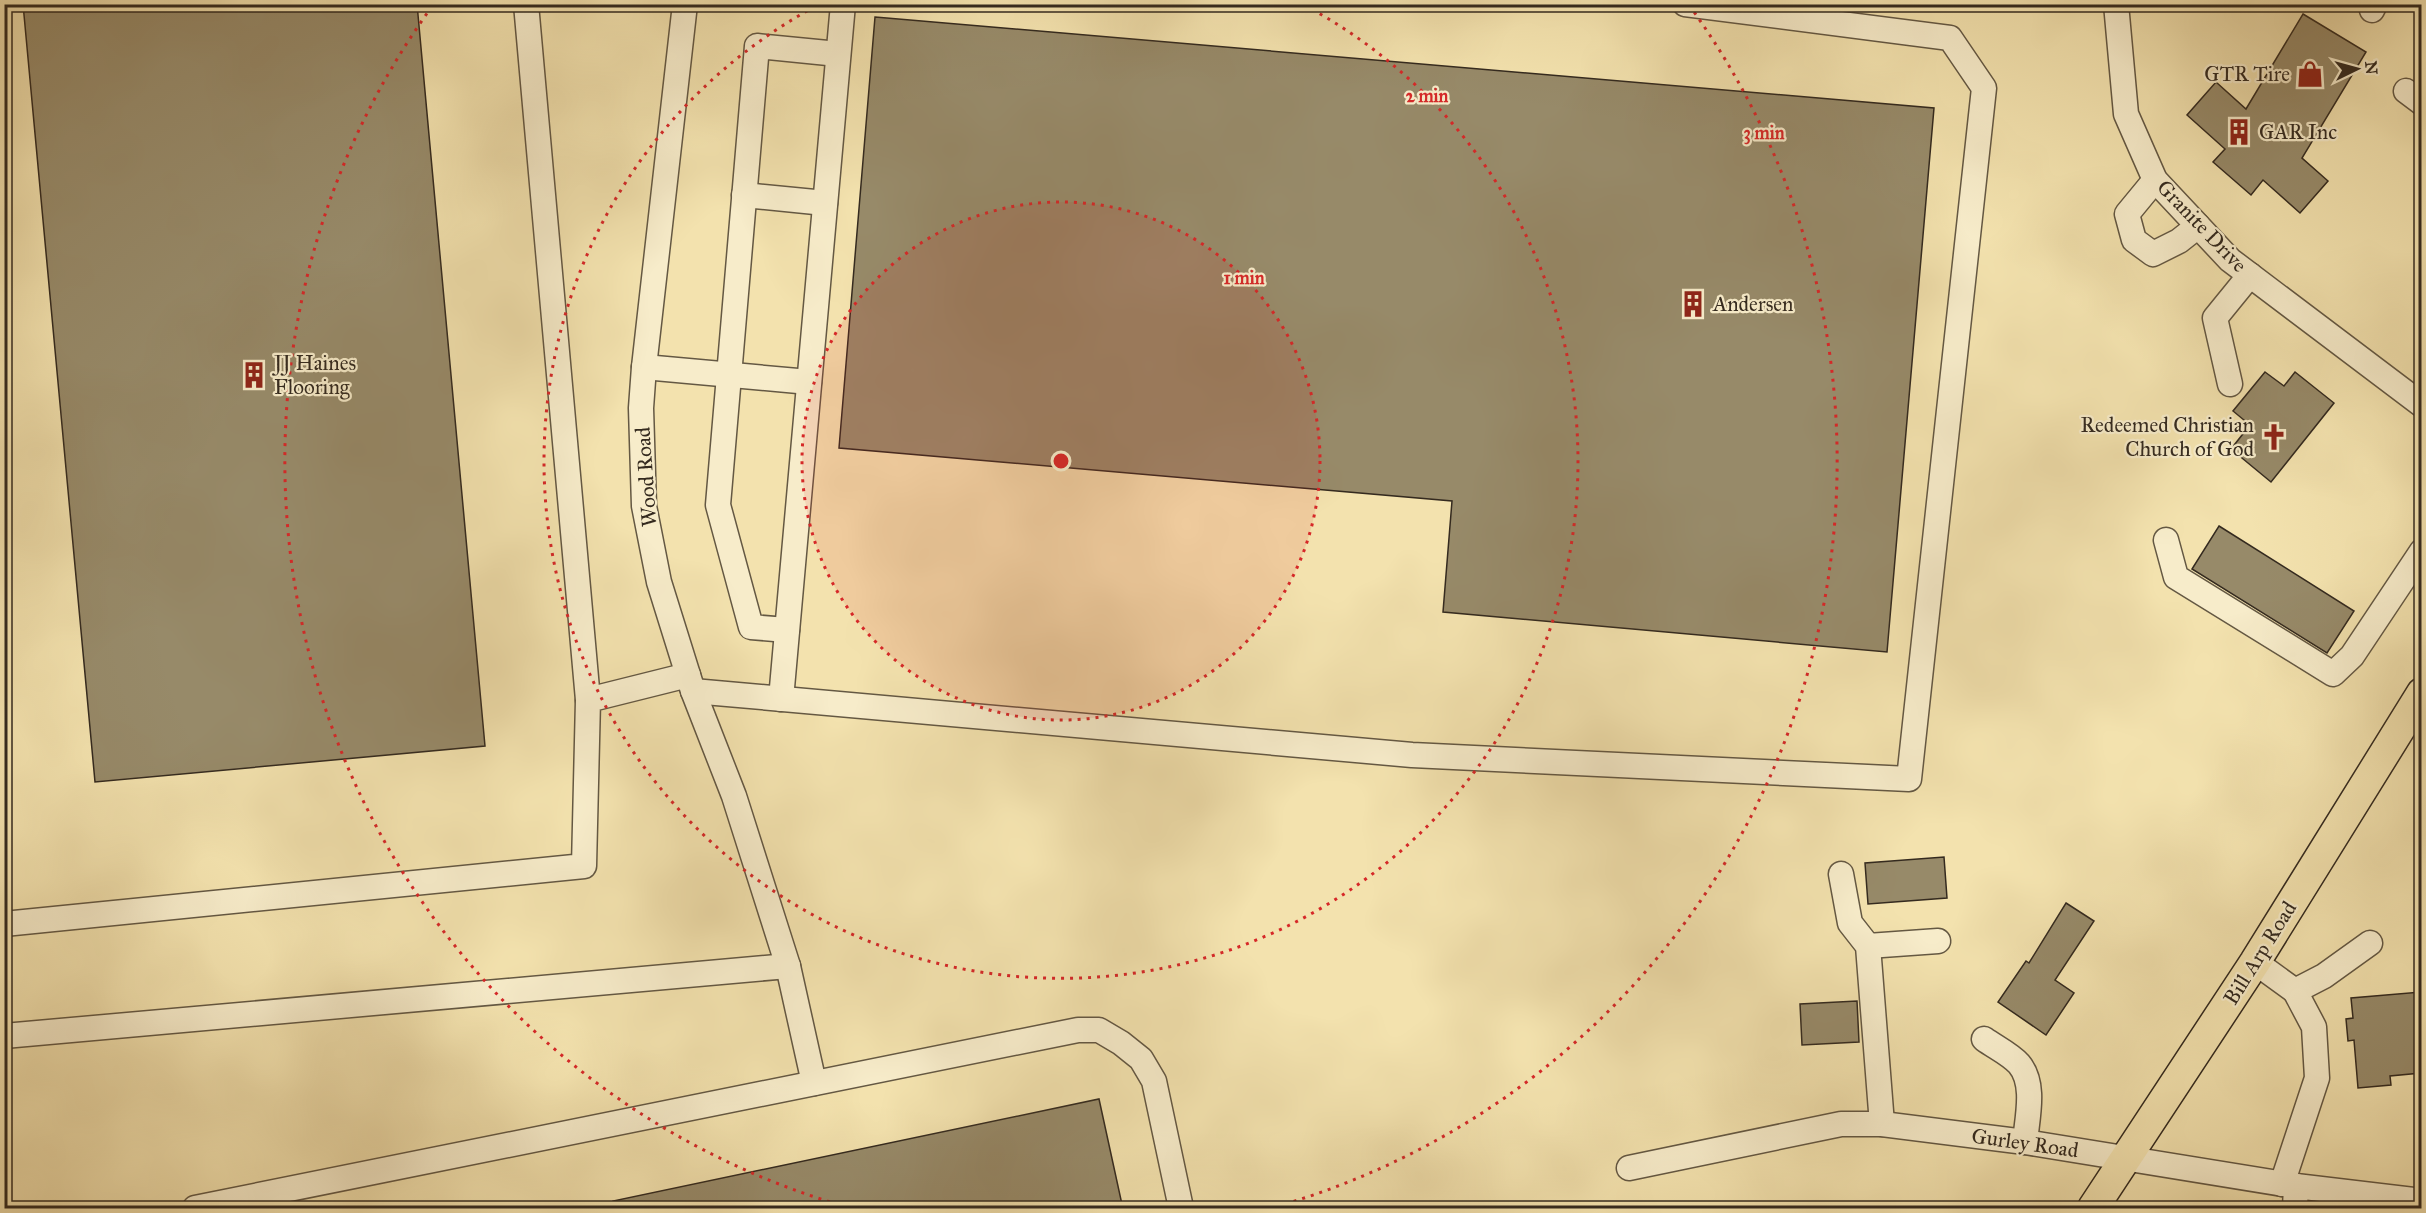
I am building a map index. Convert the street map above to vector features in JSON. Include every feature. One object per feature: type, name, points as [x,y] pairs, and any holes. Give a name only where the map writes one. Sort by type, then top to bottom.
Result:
[{"type":"main road","name":"Bill Arp Road","points":[[2093,1209],[2255,963],[2421,693]]},
{"type":"street","points":[[4,924],[584,866],[588,700],[526,4]]},
{"type":"street","name":"Wood Road","points":[[685,4],[644,367],[641,408],[644,506],[659,582],[691,683],[734,796],[788,966],[814,1083]]},
{"type":"street","points":[[782,699],[843,4]]},
{"type":"street","points":[[588,700],[691,683],[782,699],[1412,755],[1909,779],[1983,88],[1950,38],[1685,4]]},
{"type":"street","name":"Granite Drive","points":[[2116,4],[2126,114],[2155,180],[2230,260],[2421,405]]},
{"type":"street","points":[[787,630],[751,627],[718,505],[757,46],[838,54]]},
{"type":"street","points":[[2155,180],[2127,214],[2134,240],[2152,255],[2179,241],[2198,226]]},
{"type":"street","points":[[744,195],[825,203]]},
{"type":"street","points":[[2230,384],[2215,318],[2250,275]]},
{"type":"street","points":[[644,367],[809,382]]},
{"type":"street","points":[[2166,540],[2176,577],[2333,674],[2352,656],[2421,551]]},
{"type":"street","points":[[1841,874],[1850,923],[1868,945],[1882,1124]]},
{"type":"street","points":[[1868,945],[1938,941]]},
{"type":"street","points":[[2295,991],[2324,976],[2370,943]]},
{"type":"street","points":[[2255,963],[2295,991],[2314,1027],[2317,1078],[2291,1193]]},
{"type":"street","points":[[4,1036],[788,966]]},
{"type":"street","points":[[195,1209],[1078,1030],[1099,1030],[1141,1059],[1154,1081],[1181,1209]]},
{"type":"street","points":[[1984,1039],[2019,1064],[2026,1080],[2029,1093],[2025,1142]]},
{"type":"street","name":"Gurley Road","points":[[1629,1168],[1841,1124],[1882,1124],[2025,1142],[2126,1158],[2291,1193],[2421,1201]]},
{"type":"building","name":"JJ Haines Flooring","points":[[23,4],[417,4],[485,746],[95,782]]},
{"type":"building","points":[[2303,14],[2366,52],[2302,158],[2328,181],[2300,213],[2263,180],[2251,195],[2213,162],[2225,149],[2187,115],[2216,82],[2246,109]]},
{"type":"building","points":[[875,17],[1934,108],[1887,652],[1443,612],[1452,501],[839,448]]},
{"type":"building","name":"Redeemed Christian Church of God","points":[[2265,372],[2284,386],[2295,372],[2334,403],[2271,482],[2231,449],[2250,425],[2233,411]]},
{"type":"building","points":[[2219,526],[2354,611],[2327,653],[2192,569]]},
{"type":"building","points":[[1944,857],[1947,898],[1868,904],[1865,863]]},
{"type":"building","points":[[2066,903],[2094,921],[2055,980],[2074,993],[2046,1035],[1998,1002],[2026,961],[2029,963]]},
{"type":"building","points":[[2421,992],[2421,1073],[2390,1076],[2391,1085],[2358,1088],[2354,1040],[2348,1041],[2346,1019],[2353,1018],[2351,998]]},
{"type":"building","points":[[1857,1001],[1859,1042],[1802,1045],[1800,1004]]},
{"type":"building","points":[[1099,1099],[1123,1209],[614,1209],[613,1201]]},
{"type":"place","name":"GTR Tire","points":[[2310,74]]},
{"type":"place","name":"GAR Inc","points":[[2239,132]]},
{"type":"place","name":"Andersen","points":[[1693,304]]},
{"type":"place","name":"JJ Haines Flooring","points":[[254,375]]},
{"type":"place","name":"Redeemed Christian Church of God","points":[[2274,437]]}]
